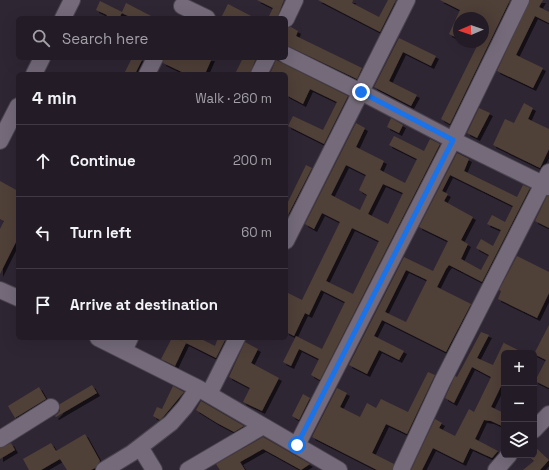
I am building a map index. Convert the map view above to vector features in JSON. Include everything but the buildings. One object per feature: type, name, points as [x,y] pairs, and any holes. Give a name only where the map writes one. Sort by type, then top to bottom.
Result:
[{"type":"street","points":[[64,16],[72,0]]},
{"type":"street","points":[[287,16],[295,0]]},
{"type":"street","points":[[288,237],[407,0]]},
{"type":"street","points":[[297,445],[453,140],[521,0]]},
{"type":"street","points":[[181,8],[202,16]]},
{"type":"street","points":[[288,56],[453,140],[547,181],[442,382],[400,470]]},
{"type":"street","points":[[35,72],[41,60]]},
{"type":"street","points":[[148,72],[154,60]]},
{"type":"street","points":[[260,72],[266,60]]},
{"type":"street","points":[[0,141],[16,110]]},
{"type":"street","points":[[0,290],[16,297]]},
{"type":"street","points":[[106,340],[127,345],[203,391],[340,470]]},
{"type":"street","points":[[104,470],[140,447],[171,423],[185,407],[203,391],[236,340]]},
{"type":"street","points":[[0,439],[51,407]]},
{"type":"street","points":[[537,427],[549,414]]},
{"type":"street","points":[[188,470],[263,426]]},
{"type":"street","points":[[140,447],[154,470]]},
{"type":"street","points":[[496,470],[506,458]]},
{"type":"route","points":[[297,445],[453,140],[361,92]]}]
